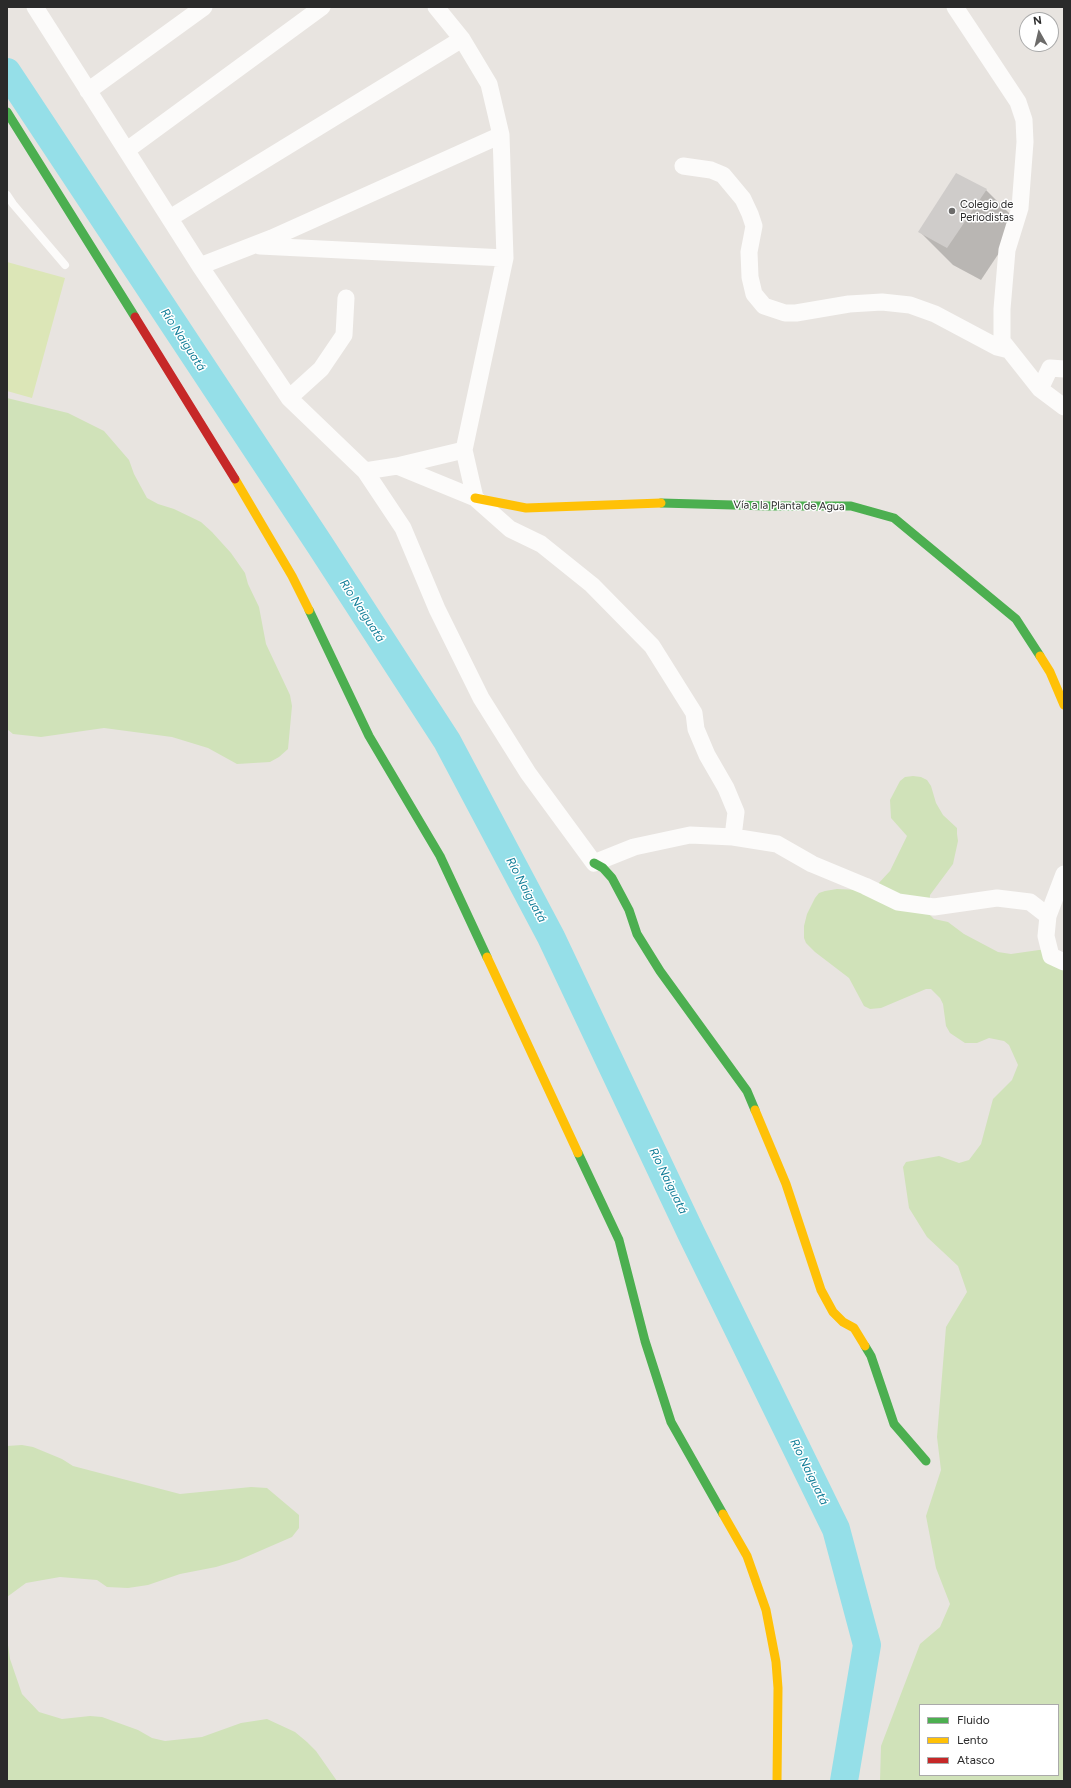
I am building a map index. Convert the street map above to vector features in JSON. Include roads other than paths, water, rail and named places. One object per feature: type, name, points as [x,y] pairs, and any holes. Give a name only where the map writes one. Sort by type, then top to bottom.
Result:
[{"type":"street","points":[[35,7],[200,266],[289,398],[365,471],[403,528],[437,609],[481,698],[528,773],[594,864],[603,868],[612,878],[629,910],[640,941],[747,1091],[786,1184],[821,1290],[833,1312],[843,1322],[854,1328],[871,1356],[894,1424],[926,1461]]},
{"type":"street","points":[[88,90],[204,7]]},
{"type":"street","points":[[127,150],[322,7]]},
{"type":"street","points":[[436,7],[462,39],[489,84],[501,135],[505,258],[464,450],[475,498]]},
{"type":"street","points":[[955,7],[1018,102],[1024,120],[1025,142],[1020,208],[1007,250],[1002,309],[1002,341],[1040,389],[1064,407]]},
{"type":"street","points":[[170,218],[462,39]]},
{"type":"street","points":[[7,112],[183,394],[292,576],[369,736],[440,856],[619,1240],[645,1341],[671,1422],[747,1556],[766,1610],[776,1662],[778,1688],[777,1781]]},
{"type":"street","points":[[200,266],[254,245],[501,135]]},
{"type":"street","points":[[684,166],[711,170],[723,175],[743,199],[754,226],[749,252],[750,276],[754,294],[764,306],[784,313],[796,313],[850,304],[882,302],[910,305],[935,314],[997,347],[1009,350]]},
{"type":"street","points":[[254,245],[505,258]]},
{"type":"street","points":[[289,398],[321,369],[344,335],[346,298]]},
{"type":"street","points":[[1040,389],[1050,368],[1064,369]]},
{"type":"street","points":[[365,471],[397,466],[464,450]]},
{"type":"street","points":[[397,466],[475,498],[510,529],[541,544],[592,585],[652,646],[694,713],[696,728],[704,748],[736,812],[732,837]]},
{"type":"street","name":"Vía a la Planta de Agua","points":[[475,498],[526,508],[645,502],[769,506],[851,506],[894,518],[1016,619],[1050,672],[1064,705]]},
{"type":"street","points":[[594,864],[634,846],[690,835],[732,837],[777,844],[812,864],[865,886],[898,902],[934,907],[997,898],[1030,902],[1048,916]]},
{"type":"street","points":[[1064,874],[1048,916],[1046,936],[1051,956],[1064,962]]},
{"type":"lane","points":[[7,195],[65,265]]},
{"type":"waterway","name":"Río Naiguatá","points":[[7,72],[320,545],[447,741],[551,937],[691,1233],[836,1529],[867,1645],[844,1781]]},
{"type":"place","name":"Colegio de Periodistas","points":[[952,211]]}]
